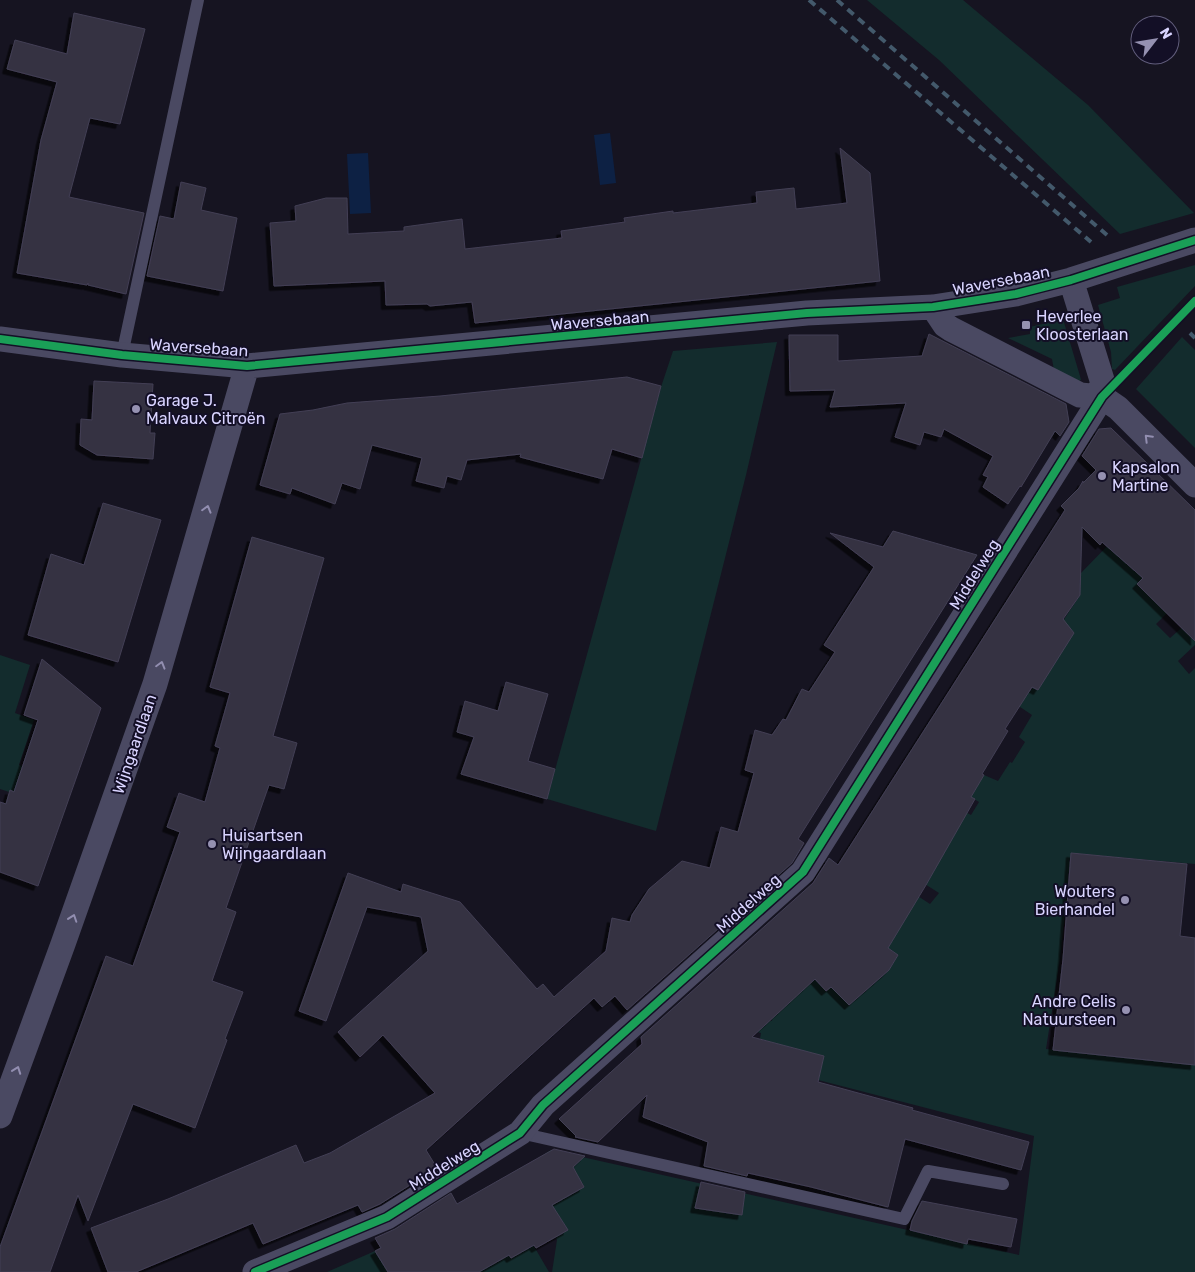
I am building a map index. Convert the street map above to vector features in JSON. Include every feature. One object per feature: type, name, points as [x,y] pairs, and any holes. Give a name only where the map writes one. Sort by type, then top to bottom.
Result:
[{"type":"street","name":"Waversebaan","points":[[0,339],[122,355],[247,366],[807,313],[933,307],[1016,294],[1071,280],[1195,240]]},
{"type":"street","points":[[1071,280],[1102,380],[1102,396],[1118,408],[1195,485]]},
{"type":"street","name":"Waversebaan","points":[[933,307],[945,325],[951,329],[1080,395],[1102,396]]},
{"type":"street","name":"Wijngaardlaan","points":[[0,1116],[67,935],[155,684],[247,366]]},
{"type":"street","name":"Middelweg","points":[[255,1272],[387,1217],[520,1133],[543,1105],[803,872],[1102,396]]},
{"type":"lane","points":[[122,355],[198,0]]},
{"type":"lane","points":[[520,1133],[904,1219],[928,1171],[1003,1184]]},
{"type":"green space","points":[[867,0],[963,0],[1088,105],[1194,213],[1120,234],[939,60]]},
{"type":"green space","points":[[1195,265],[1195,286],[1115,370],[1112,369],[1111,352],[1098,305],[1120,298],[1117,287]]},
{"type":"green space","points":[[1063,319],[1081,380],[1077,382],[1054,370],[1052,359],[1008,338],[1030,334],[1030,327]]},
{"type":"green space","points":[[1182,337],[1195,350],[1195,448],[1136,389]]},
{"type":"green space","points":[[777,342],[746,475],[656,831],[547,799],[661,387],[673,351]]},
{"type":"green space","points":[[1116,537],[1126,563],[1134,571],[1148,558],[1149,572],[1137,584],[1167,613],[1156,624],[1170,638],[1195,616],[1195,645],[1178,661],[1189,674],[1195,668],[1195,864],[1071,853],[1060,959],[1046,1049],[1195,1065],[1195,1272],[552,1272],[557,1240],[555,1236],[567,1229],[552,1205],[584,1187],[571,1165],[551,1176],[540,1157],[551,1150],[1019,1255],[1034,1136],[799,1075],[774,1043],[760,1039],[761,1033],[738,1027],[742,1013],[772,1021],[773,1009],[786,1006],[793,999],[791,996],[813,977],[826,991],[831,987],[849,1005],[889,970],[898,955],[888,948],[901,885],[930,904],[939,893],[917,879],[950,804],[971,815],[979,802],[971,797],[984,775],[998,781],[1010,762],[1012,763],[1025,742],[1019,737],[1032,715],[1014,703],[1026,683],[1038,690],[1050,671],[1059,627],[1080,595],[1080,574]]},
{"type":"green space","points":[[0,655],[30,665],[15,713],[34,720],[19,765],[73,783],[64,810],[0,789]]},
{"type":"green space","points":[[525,1231],[549,1272],[479,1272],[501,1241],[511,1258],[524,1251]]},
{"type":"green space","points":[[375,1251],[388,1272],[327,1272]]},
{"type":"water","points":[[610,133],[616,183],[600,185],[594,135]]},
{"type":"water","points":[[368,153],[371,213],[350,214],[347,154]]},
{"type":"building","points":[[74,13],[145,29],[120,124],[90,118],[69,197],[144,213],[126,294],[88,285],[88,283],[87,285],[17,273],[41,140],[57,82],[7,69],[15,40],[67,54]]},
{"type":"building","points":[[840,148],[870,173],[880,281],[475,323],[472,302],[430,306],[427,304],[386,305],[385,281],[274,286],[270,223],[296,221],[295,206],[326,198],[347,198],[348,234],[404,231],[404,227],[462,219],[465,249],[562,238],[561,231],[625,222],[624,218],[757,203],[756,192],[794,188],[796,209],[847,203]]},
{"type":"building","points":[[181,182],[206,188],[201,210],[237,218],[223,291],[147,276],[160,216],[174,219]]},
{"type":"building","points":[[929,334],[1066,404],[1069,422],[1060,436],[1055,431],[1021,487],[1008,504],[983,487],[988,477],[983,475],[993,456],[944,429],[941,437],[924,432],[920,445],[895,437],[906,403],[830,407],[835,390],[790,391],[789,335],[838,335],[838,361],[922,356]]},
{"type":"building","points":[[627,377],[661,386],[642,458],[612,449],[603,479],[520,457],[521,454],[467,460],[461,480],[447,476],[444,488],[416,481],[422,458],[372,445],[360,489],[342,483],[335,504],[292,488],[290,494],[260,485],[280,414],[347,403],[440,396]]},
{"type":"building","points":[[94,381],[153,384],[150,433],[155,433],[153,459],[97,455],[80,445],[81,419],[92,420]]},
{"type":"building","points":[[1111,428],[1195,510],[1195,641],[1137,584],[1143,578],[1102,542],[1100,545],[1082,527],[1080,595],[1063,619],[1074,633],[1038,690],[1032,687],[1005,729],[1008,731],[982,774],[984,775],[971,797],[975,799],[888,948],[898,955],[889,970],[849,1005],[831,987],[826,991],[815,979],[752,1037],[824,1056],[818,1082],[1029,1142],[1021,1170],[905,1139],[888,1207],[811,1187],[748,1173],[747,1176],[704,1166],[708,1142],[643,1117],[647,1095],[598,1142],[575,1137],[559,1119],[642,1044],[641,1037],[813,883],[829,858],[838,865],[1065,510],[1061,506],[1079,488],[1083,481],[1083,483],[1096,470],[1082,456],[1099,429]]},
{"type":"building","points":[[103,503],[161,520],[118,662],[28,635],[51,554],[84,565]]},
{"type":"building","points":[[893,531],[977,555],[798,839],[804,843],[792,863],[627,1010],[615,996],[602,1007],[594,998],[426,1150],[437,1168],[380,1204],[362,1212],[358,1205],[263,1244],[253,1223],[136,1272],[108,1272],[91,1228],[168,1199],[296,1145],[304,1163],[330,1153],[435,1093],[383,1035],[360,1057],[338,1032],[428,951],[421,917],[367,907],[326,1021],[299,1011],[348,873],[401,892],[403,884],[460,902],[537,989],[543,984],[554,997],[606,951],[612,918],[630,922],[632,915],[649,889],[682,861],[710,868],[721,827],[738,832],[754,773],[745,770],[755,730],[772,735],[783,719],[786,720],[802,689],[809,692],[835,652],[824,645],[874,567],[830,533],[883,547]]},
{"type":"building","points":[[252,537],[324,558],[273,736],[297,743],[284,789],[269,785],[226,908],[236,912],[212,981],[243,992],[225,1039],[227,1040],[195,1128],[133,1104],[88,1221],[78,1195],[50,1272],[0,1272],[0,1247],[106,956],[133,966],[180,832],[167,827],[179,793],[205,802],[220,748],[215,746],[230,693],[210,687]]},
{"type":"building","points":[[42,659],[101,708],[38,886],[0,872],[0,802],[6,804],[10,790],[14,792],[38,720],[24,715]]},
{"type":"building","points":[[506,682],[548,694],[528,761],[555,769],[547,799],[461,774],[474,737],[457,732],[465,701],[498,711]]},
{"type":"building","points":[[1071,853],[1187,864],[1180,936],[1195,938],[1195,1065],[1053,1050],[1063,959]]},
{"type":"building","points":[[554,1149],[585,1156],[573,1167],[584,1187],[552,1205],[568,1230],[536,1248],[534,1245],[511,1258],[509,1255],[479,1272],[388,1272],[375,1251],[381,1248],[375,1238],[395,1229],[451,1193],[457,1204]]},
{"type":"building","points":[[701,1182],[745,1192],[742,1215],[695,1208]]},
{"type":"building","points":[[922,1201],[1017,1219],[1011,1247],[968,1239],[967,1244],[910,1230],[912,1221]]},
{"type":"railway","points":[[809,0],[1091,242]]},
{"type":"railway","points":[[837,0],[1108,236]]},
{"type":"railway","points":[[1190,333],[1195,338]]},
{"type":"cycle path","points":[[0,339],[122,355],[247,366],[807,313],[933,307],[1016,294],[1071,280],[1195,240]]},
{"type":"cycle path","points":[[255,1272],[387,1217],[520,1133],[543,1105],[803,872],[1102,397],[1195,301]]},
{"type":"place","name":"Heverlee Kloosterlaan","points":[[1026,325]]},
{"type":"place","name":"Garage J. Malvaux Citroën","points":[[136,409]]},
{"type":"place","name":"Kapsalon Martine","points":[[1102,476]]},
{"type":"place","name":"Huisartsen Wijngaardlaan","points":[[212,844]]},
{"type":"place","name":"Wouters Bierhandel","points":[[1125,900]]},
{"type":"place","name":"Andre Celis Natuursteen","points":[[1126,1010]]}]
